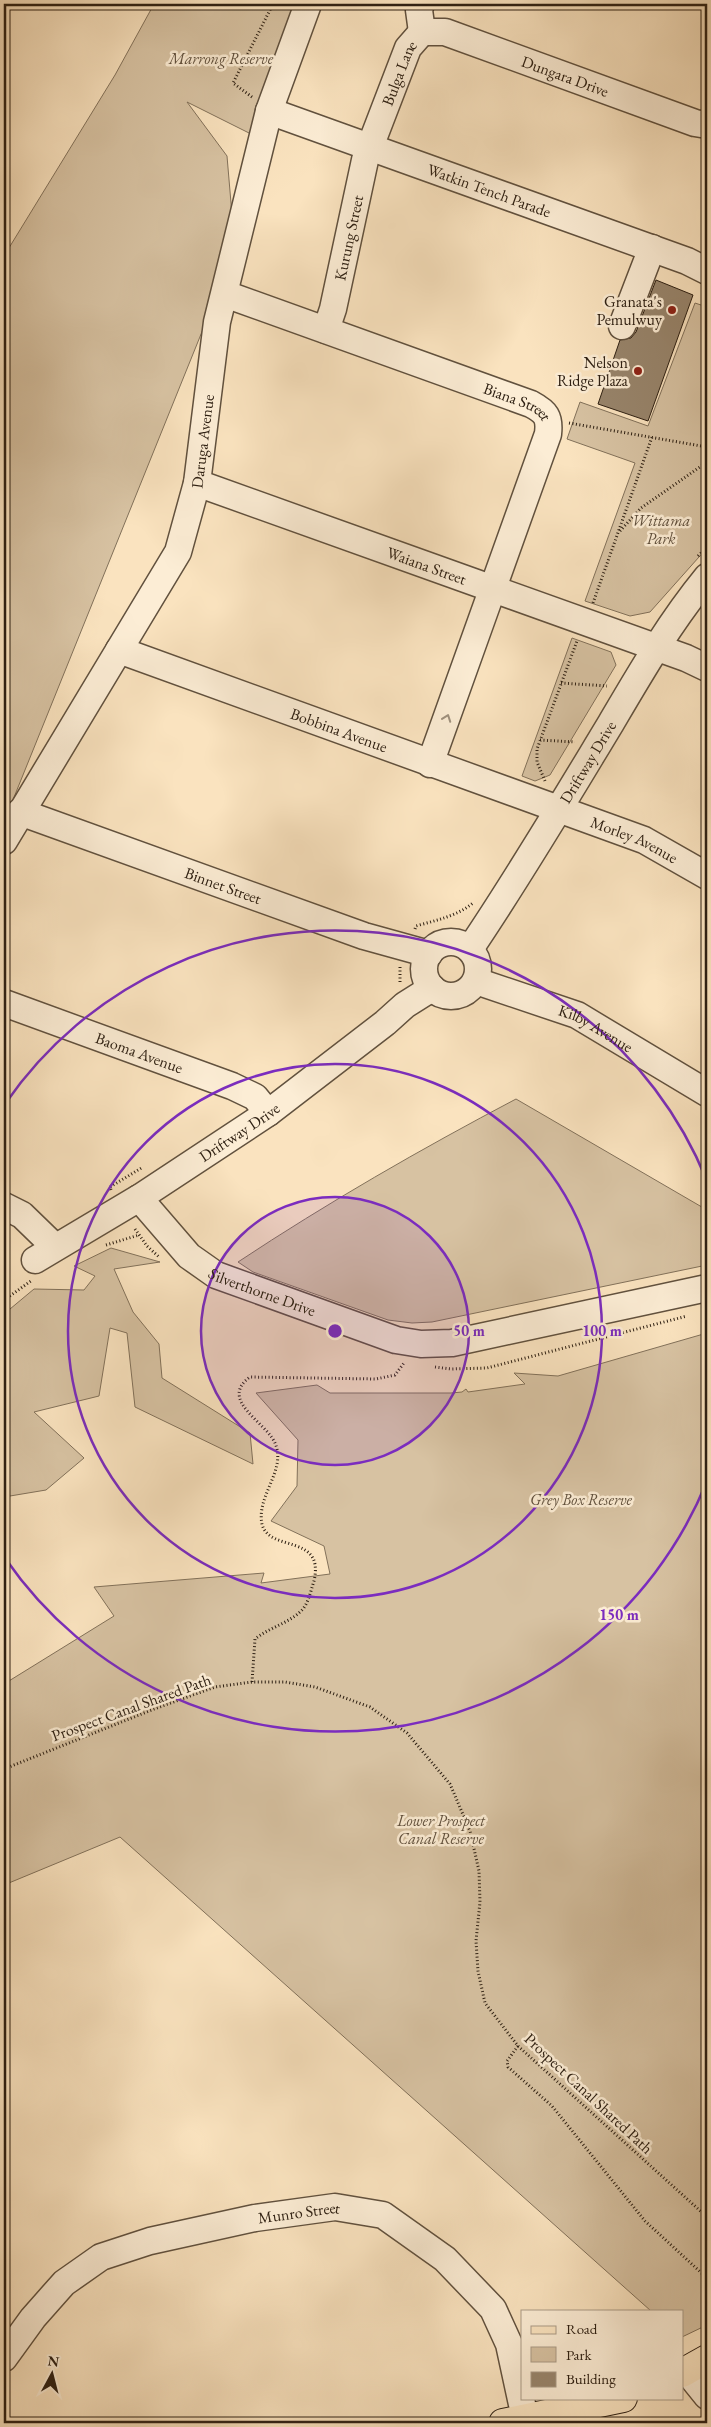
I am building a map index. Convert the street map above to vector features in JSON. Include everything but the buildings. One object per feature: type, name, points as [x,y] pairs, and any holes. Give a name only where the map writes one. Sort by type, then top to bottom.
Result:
[{"type":"main road","points":[[514,2421],[614,2400]]},
{"type":"street","name":"Daruga Avenue","points":[[4,841],[178,552],[197,484],[217,322],[225,294],[266,103],[308,4]]},
{"type":"street","name":"Bulga Lane","points":[[373,140],[408,48],[422,32],[418,10],[421,4]]},
{"type":"street","name":"Dungara Drive","points":[[422,32],[445,32],[695,124],[707,125]]},
{"type":"street","name":"Watkin Tench Parade","points":[[266,103],[707,252]]},
{"type":"street","name":"Watkin Tench Parade","points":[[373,140],[687,261],[707,271]]},
{"type":"street","name":"Kurung Street","points":[[326,330],[333,309],[373,140]]},
{"type":"street","points":[[622,326],[652,248]]},
{"type":"street","name":"Biana Street","points":[[225,294],[531,404],[545,412],[549,422],[548,434],[430,764]]},
{"type":"street","name":"Waiana Street","points":[[197,484],[492,587],[656,647],[707,668]]},
{"type":"street","name":"Driftway Drive","points":[[470,948],[504,899],[656,647],[685,604],[707,577]]},
{"type":"street","name":"Bobbina Avenue","points":[[119,650],[558,809]]},
{"type":"street","name":"Morley Avenue","points":[[558,809],[644,840],[707,876]]},
{"type":"street","name":"Binnet Street","points":[[20,812],[364,936],[429,954]]},
{"type":"street","points":[[451,942],[470,948],[476,958],[478,970],[476,981],[470,989],[455,996],[447,996],[432,988],[426,977],[425,966],[429,954],[435,948],[451,942]]},
{"type":"street","name":"Kilby Avenue","points":[[476,981],[577,1015],[707,1093]]},
{"type":"street","name":"Driftway Drive","points":[[41,1262],[268,1113],[385,1023],[405,1005],[432,988]]},
{"type":"street","name":"Baoma Avenue","points":[[4,1003],[232,1086],[255,1097],[268,1113]]},
{"type":"street","name":"Silverthorne Drive","points":[[139,1198],[189,1256],[216,1275],[396,1340],[421,1344],[452,1343],[707,1288]]},
{"type":"street","points":[[4,1206],[22,1215],[41,1262]]},
{"type":"street","name":"Munro Street","points":[[4,2358],[33,2318],[64,2283],[101,2257],[150,2241],[255,2218],[336,2207],[382,2215],[445,2259],[493,2309],[509,2344],[514,2421]]},
{"type":"street","points":[[692,2367],[707,2396]]},
{"type":"path","points":[[266,103],[233,84],[273,4]]},
{"type":"path","points":[[568,422],[707,447]]},
{"type":"path","points":[[547,785],[537,762],[537,749],[561,682],[586,621],[652,437]]},
{"type":"path","points":[[618,533],[641,508],[707,462]]},
{"type":"path","points":[[561,682],[607,686]]},
{"type":"path","points":[[540,740],[575,742]]},
{"type":"path","points":[[4,1300],[41,1262]]},
{"type":"path","points":[[432,1366],[451,1369],[487,1368],[693,1315]]},
{"type":"path","points":[[252,1682],[255,1639],[266,1630],[293,1617],[303,1608],[310,1597],[316,1570],[311,1554],[300,1546],[270,1536],[265,1532],[262,1522],[262,1506],[278,1453],[275,1441],[241,1402],[239,1391],[242,1383],[250,1377],[376,1379],[395,1375],[404,1363],[413,1364]]},
{"type":"path","name":"Prospect Canal Shared Path","points":[[4,1769],[154,1709],[215,1688],[252,1682],[285,1682],[315,1687],[370,1707],[407,1733],[450,1784],[470,1831],[479,1871],[480,1902],[476,1941],[478,1971],[485,2002],[518,2046],[707,2217]]},
{"type":"path","points":[[518,2046],[507,2061],[508,2067],[552,2106],[645,2221],[707,2278]]},
{"type":"green space","name":"Marrong Reserve","points":[[154,4],[297,4],[251,134],[187,102],[227,156],[235,250],[4,822],[4,256],[115,75]]},
{"type":"green space","name":"Wittama Park","points":[[695,303],[707,307],[707,548],[650,612],[630,616],[585,601],[635,463],[567,439],[580,402],[648,426]]},
{"type":"green space","points":[[572,638],[611,652],[616,665],[550,775],[535,781],[522,776]]},
{"type":"green space","points":[[516,1099],[707,1210],[707,1265],[432,1322],[412,1323],[388,1320],[253,1272],[238,1262],[375,1177]]},
{"type":"green space","points":[[111,1248],[160,1262],[114,1269],[133,1312],[159,1344],[162,1378],[250,1433],[253,1464],[135,1407],[127,1333],[110,1328],[99,1396],[34,1412],[84,1458],[46,1490],[4,1497],[4,1314],[34,1289],[84,1290],[95,1276],[74,1266]]},
{"type":"green space","name":"Lower Prospect Canal Reserve","points":[[707,1333],[707,2325],[684,2336],[684,2310],[650,2310],[120,1837],[4,1885],[4,1684],[114,1616],[94,1587],[264,1573],[261,1583],[330,1574],[324,1546],[271,1521],[297,1486],[298,1440],[256,1393],[317,1385],[330,1393],[451,1393],[462,1392],[466,1389],[468,1392],[525,1384],[514,1373],[558,1376]]},
{"type":"place","name":"Granata's Pemulwuy","points":[[672,310]]},
{"type":"place","name":"Nelson Ridge Plaza","points":[[638,371]]},
{"type":"park label","name":"Grey Box Reserve","points":[[581,1499]]}]
